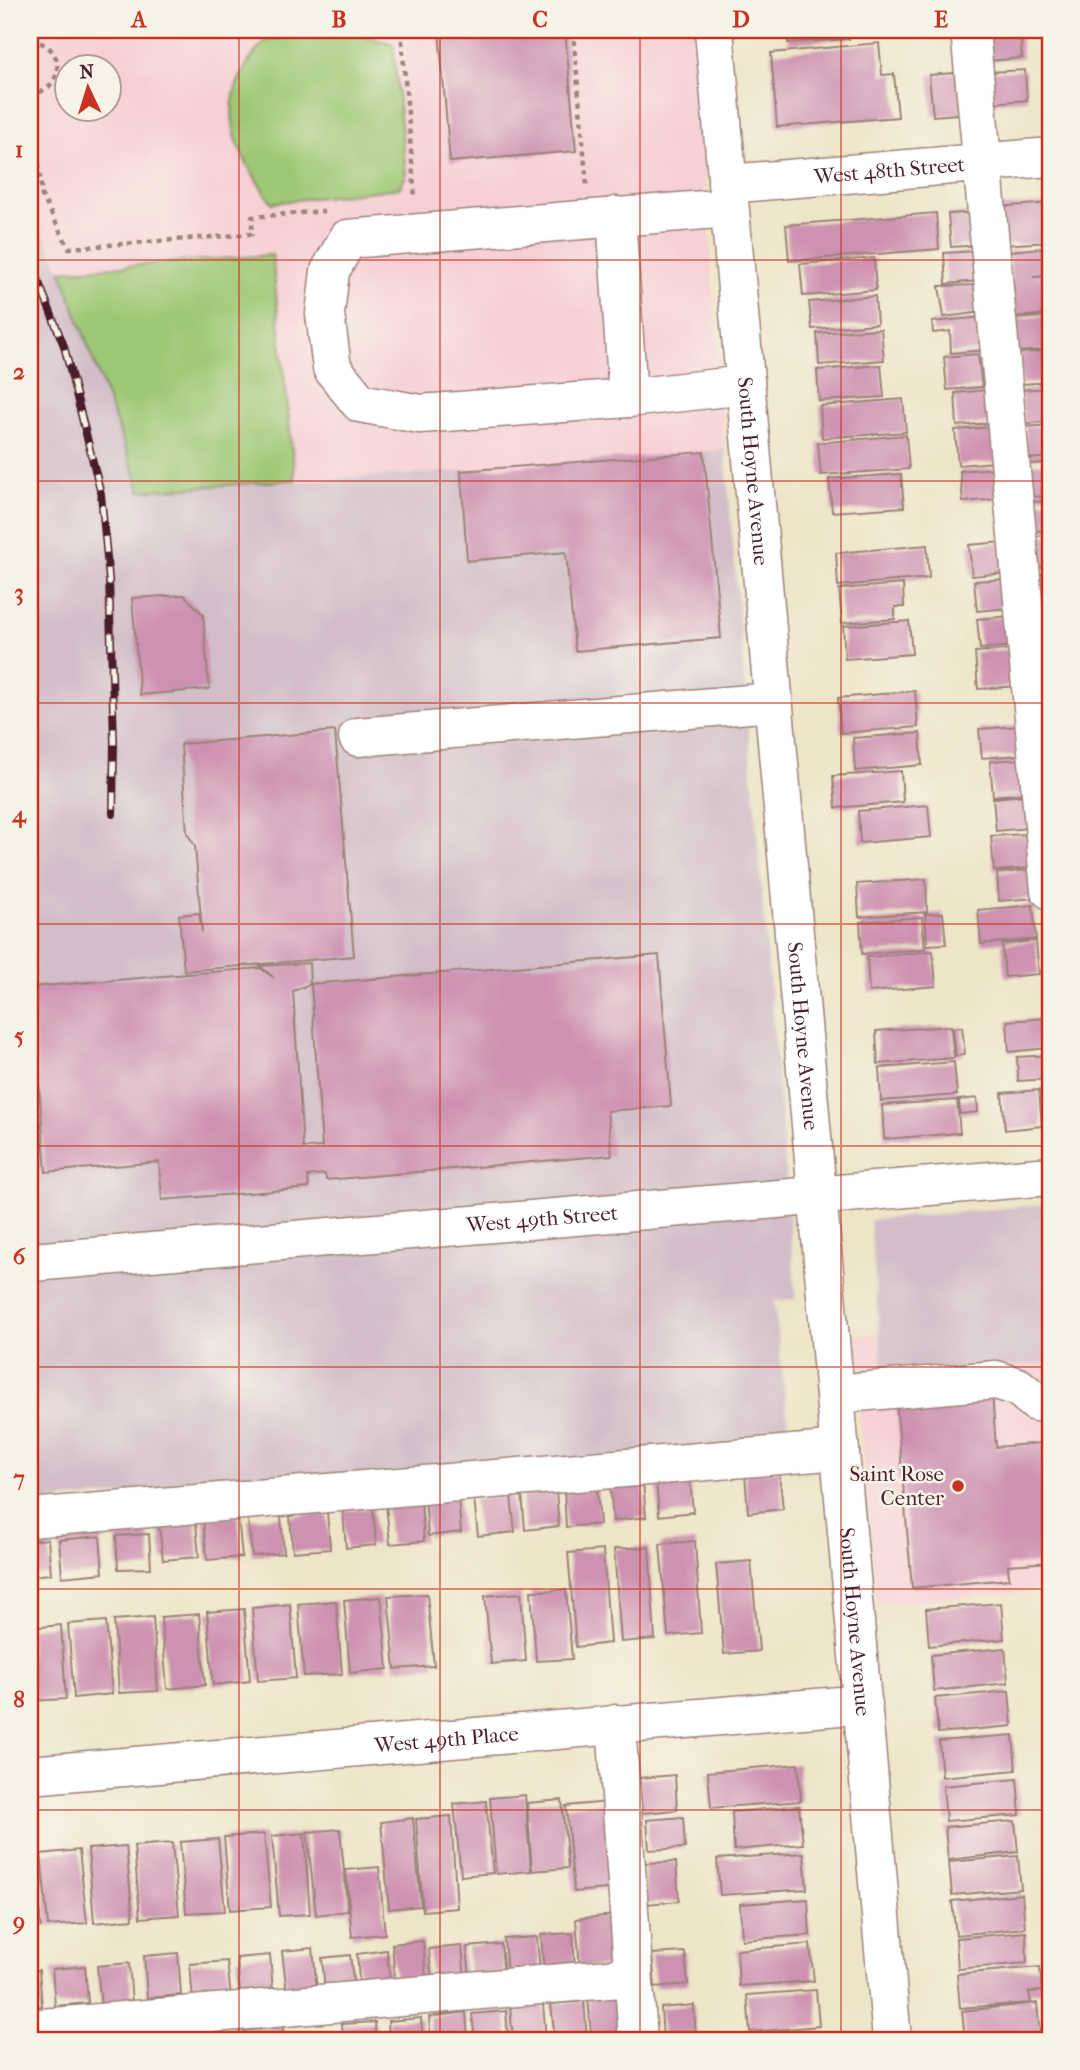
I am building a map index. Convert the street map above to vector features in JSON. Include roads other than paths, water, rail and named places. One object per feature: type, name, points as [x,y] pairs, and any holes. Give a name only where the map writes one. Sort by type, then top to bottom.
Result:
[{"type":"street","name":"South Hoyne Avenue","points":[[714,30],[892,2040]]},
{"type":"street","points":[[970,30],[1050,890]]},
{"type":"street","name":"West 48th Street","points":[[628,398],[420,414],[360,403],[332,368],[325,314],[330,271],[348,239],[616,216],[728,196],[982,162],[1050,157]]},
{"type":"street","points":[[616,216],[628,398],[745,385]]},
{"type":"street","points":[[358,737],[773,702]]},
{"type":"street","name":"West 49th Street","points":[[33,1262],[1050,1176]]},
{"type":"street","points":[[835,1394],[996,1380],[1018,1387],[1036,1402]]},
{"type":"street","points":[[30,1518],[840,1450]]},
{"type":"street","name":"West 49th Place","points":[[30,1775],[863,1704]]},
{"type":"street","points":[[615,1724],[638,2040]]},
{"type":"street","points":[[30,2029],[632,1977]]},
{"type":"railway","points":[[30,260],[64,346],[101,494],[109,579],[114,741],[113,814]]},
{"type":"railway","points":[[30,580],[30,676]]},
{"type":"place","name":"Saint Rose Center","points":[[958,1486]]}]
